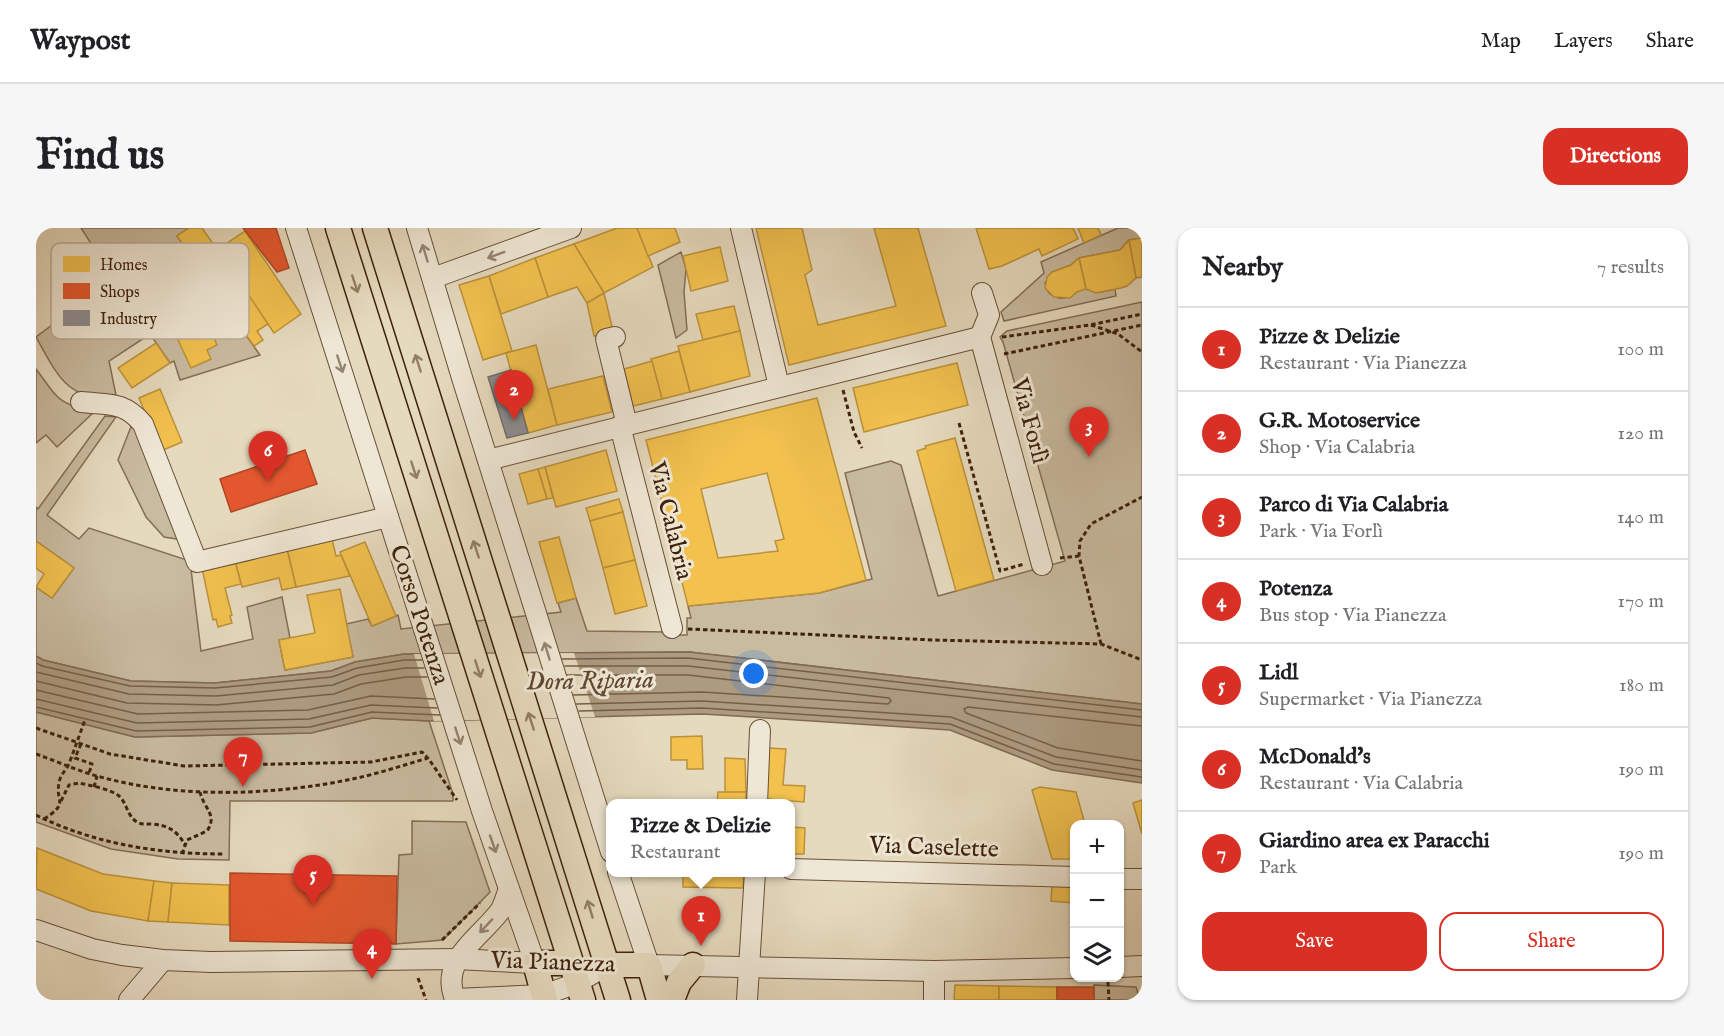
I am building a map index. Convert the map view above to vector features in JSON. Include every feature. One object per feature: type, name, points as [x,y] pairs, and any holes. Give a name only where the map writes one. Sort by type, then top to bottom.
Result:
[{"type":"main road","name":"Corso Potenza","points":[[338,228],[577,982]]},
{"type":"main road","points":[[375,228],[618,1000]]},
{"type":"main road","name":"Corso Potenza","points":[[535,963],[545,998]]},
{"type":"main road","name":"Via Pianezza","points":[[535,963],[577,982]]},
{"type":"main road","name":"Via Pianezza","points":[[607,965],[649,966]]},
{"type":"main road","points":[[672,1000],[679,982],[693,965]]},
{"type":"main road","points":[[649,966],[659,1000]]},
{"type":"street","name":"Corso Potenza","points":[[296,228],[475,788],[535,963]]},
{"type":"street","points":[[417,228],[606,837]]},
{"type":"street","points":[[433,278],[571,228]]},
{"type":"street","points":[[741,228],[779,386]]},
{"type":"street","points":[[488,460],[980,337],[989,315],[982,293]]},
{"type":"street","name":"Via Calabria","points":[[615,337],[606,339],[623,426],[672,628]]},
{"type":"street","name":"Via Forlì","points":[[980,337],[1041,562]]},
{"type":"street","points":[[81,402],[122,406],[132,411],[143,424],[197,562],[388,517]]},
{"type":"street","points":[[758,799],[760,730]]},
{"type":"street","name":"Via Caselette","points":[[795,869],[1070,877]]},
{"type":"street","points":[[619,877],[649,966]]},
{"type":"street","points":[[747,1000],[755,877]]},
{"type":"street","points":[[1124,879],[1142,879]]},
{"type":"street","points":[[509,889],[501,909],[456,959],[452,984],[455,1000],[545,998],[577,982]]},
{"type":"street","name":"Via Pianezza","points":[[36,930],[92,949],[163,960],[211,962],[456,959],[535,963]]},
{"type":"street","points":[[129,1000],[163,960]]},
{"type":"street","name":"Via Pianezza","points":[[577,982],[607,965]]},
{"type":"street","name":"Via Pianezza","points":[[649,966],[933,971],[1070,968]]},
{"type":"street","points":[[1124,967],[1142,966]]},
{"type":"street","points":[[933,971],[934,1000]]},
{"type":"path","points":[[980,337],[1000,337],[1090,325],[1142,314]]},
{"type":"path","points":[[1090,325],[1118,334],[1142,352]]},
{"type":"path","points":[[986,358],[1142,325]]},
{"type":"path","points":[[838,372],[854,432],[862,448]]},
{"type":"path","points":[[959,423],[1000,571],[1041,562]]},
{"type":"path","points":[[1101,644],[1079,556],[1080,542],[1091,524],[1142,496]]},
{"type":"path","points":[[672,628],[934,640],[1101,644],[1142,660]]},
{"type":"path","points":[[61,801],[58,785],[85,720]]},
{"type":"path","points":[[36,728],[110,754],[184,766],[371,762],[422,752],[461,806]]},
{"type":"path","points":[[81,744],[75,759],[92,764],[88,773]]},
{"type":"path","points":[[36,754],[69,763],[98,776],[149,786],[201,792],[252,792],[356,778],[428,758]]},
{"type":"path","points":[[94,787],[98,776]]},
{"type":"path","points":[[44,819],[58,808],[69,785],[80,783],[120,796],[129,814],[135,820],[141,824],[167,826],[180,836],[184,845]]},
{"type":"path","points":[[182,854],[187,840],[207,831],[213,820],[203,802],[201,792]]},
{"type":"path","points":[[36,816],[113,843],[182,854],[223,855]]},
{"type":"path","points":[[443,940],[483,900]]},
{"type":"path","points":[[1108,982],[1109,1000]]},
{"type":"shaded area","points":[[81,228],[189,228],[177,236],[182,243],[91,243]]},
{"type":"shaded area","points":[[1118,228],[1142,228],[1142,238],[1129,240],[1120,250],[1079,258],[1071,265],[1052,272],[1045,283],[1049,293],[1060,298],[1085,289],[1102,292],[1115,289],[1116,296],[1004,321],[1001,312],[1044,273],[1041,262]]},
{"type":"shaded area","points":[[681,252],[686,269],[684,292],[687,330],[676,338],[658,265]]},
{"type":"shaded area","points":[[1142,302],[1142,704],[689,652],[404,654],[355,662],[331,671],[215,683],[131,681],[43,660],[36,656],[36,587],[52,598],[74,568],[36,541],[36,507],[38,509],[105,416],[116,417],[47,515],[79,539],[89,528],[190,561],[201,651],[253,639],[247,607],[282,597],[290,638],[279,640],[285,670],[353,657],[346,624],[368,619],[372,626],[398,615],[401,629],[561,612],[558,603],[576,598],[587,631],[668,632],[687,635],[687,618],[691,618],[688,606],[819,593],[872,579],[845,473],[891,461],[901,465],[938,596],[1065,561],[1000,337],[1007,331]]},
{"type":"shaded area","points":[[51,326],[51,339],[142,339],[109,361],[116,395],[100,397],[86,395],[66,383],[57,373],[36,337]]},
{"type":"shaded area","points":[[153,339],[249,339],[260,355],[180,380],[174,361],[170,363]]},
{"type":"shaded area","points":[[36,369],[60,399],[74,406],[96,410],[57,447],[46,435],[36,443]]},
{"type":"shaded area","points":[[132,424],[139,428],[183,540],[164,537],[146,517],[118,460]]},
{"type":"shaded area","points":[[36,712],[135,737],[311,733],[372,718],[429,721],[453,794],[453,801],[230,801],[229,860],[178,859],[111,849],[36,822]]},
{"type":"shaded area","points":[[412,821],[466,822],[490,892],[443,940],[396,944],[399,855],[412,854]]},
{"type":"shaded area","points":[[1094,985],[1136,987],[1140,1000],[1094,1000]]},
{"type":"water","name":"Dora Riparia","points":[[689,652],[1142,704],[1142,783],[1052,770],[950,730],[736,716],[702,714],[429,721],[372,718],[311,733],[135,737],[36,712],[36,656],[43,660],[131,681],[215,683],[331,671],[355,662],[404,654]]},
{"type":"pier","points":[[574,653],[595,717],[434,721],[414,654]]},
{"type":"building: Homes","points":[[189,228],[202,228],[212,243],[182,243],[177,236]]},
{"type":"building: Homes","points":[[617,228],[637,228],[653,267],[604,293],[574,244]]},
{"type":"building: Homes","points":[[637,228],[675,228],[680,242],[648,256]]},
{"type":"building: Homes","points":[[756,228],[802,228],[812,270],[805,275],[818,325],[896,306],[874,228],[918,228],[946,326],[789,365]]},
{"type":"building: Homes","points":[[976,228],[1073,228],[1078,239],[1042,256],[1039,249],[1002,266],[989,269]]},
{"type":"building: Homes","points":[[1078,228],[1098,228],[1101,235],[1084,243]]},
{"type":"building: Homes","points":[[245,231],[301,314],[274,333],[249,297],[249,243],[227,243]]},
{"type":"building: Homes","points":[[1142,238],[1142,277],[1136,278],[1129,240]]},
{"type":"building: Homes","points":[[1129,240],[1136,278],[1121,288],[1096,293],[1086,289],[1079,258],[1120,250]]},
{"type":"building: Homes","points":[[574,244],[604,293],[587,303],[577,287],[548,297],[535,258]]},
{"type":"building: Homes","points":[[720,247],[728,281],[691,291],[683,256]]},
{"type":"building: Homes","points":[[535,258],[548,297],[501,314],[489,276]]},
{"type":"building: Homes","points":[[1079,258],[1086,289],[1070,298],[1054,297],[1045,288],[1047,277],[1052,272],[1071,265]]},
{"type":"building: Homes","points":[[489,276],[512,351],[483,360],[459,285]]},
{"type":"building: Homes","points":[[604,293],[613,331],[594,336],[587,303]]},
{"type":"building: Homes","points":[[249,296],[268,324],[257,331],[263,340],[254,346],[249,339]]},
{"type":"building: Homes","points":[[734,306],[740,331],[703,340],[696,314]]},
{"type":"building: Homes","points":[[740,331],[750,376],[690,392],[678,346]]},
{"type":"building: Homes","points":[[214,339],[217,345],[207,350],[211,359],[191,368],[178,340]]},
{"type":"building: Homes","points":[[156,343],[170,363],[132,388],[118,368]]},
{"type":"building: Homes","points":[[536,345],[557,425],[528,433],[506,353]]},
{"type":"building: Homes","points":[[679,351],[690,392],[662,399],[651,359]]},
{"type":"building: Homes","points":[[652,361],[662,399],[633,406],[624,369]]},
{"type":"building: Homes","points":[[957,363],[968,405],[864,432],[853,388]]},
{"type":"building: Homes","points":[[603,376],[612,412],[557,425],[548,389]]},
{"type":"building: Homes","points":[[160,389],[182,442],[161,451],[139,398]]},
{"type":"building: Homes","points":[[817,398],[866,580],[819,593],[688,606],[646,440]],"holes":[[[767,473],[784,539],[775,541],[778,551],[718,558],[701,489]]]},
{"type":"building: Homes","points":[[955,438],[994,580],[956,591],[917,451],[926,448],[925,446]]},
{"type":"building: Homes","points":[[606,450],[617,491],[556,507],[545,467]]},
{"type":"building: Homes","points":[[545,467],[553,498],[547,499],[538,469]]},
{"type":"building: Homes","points":[[538,469],[547,499],[528,504],[519,474]]},
{"type":"building: Homes","points":[[619,499],[623,512],[590,521],[586,508]]},
{"type":"building: Homes","points":[[623,512],[635,560],[603,568],[590,521]]},
{"type":"building: Homes","points":[[559,537],[576,598],[557,603],[539,542]]},
{"type":"building: Homes","points":[[332,539],[336,556],[341,555],[350,576],[296,587],[287,549]]},
{"type":"building: Homes","points":[[36,541],[74,568],[52,598],[36,587],[44,574],[36,568]]},
{"type":"building: Homes","points":[[365,542],[396,616],[372,626],[340,552]]},
{"type":"building: Homes","points":[[287,549],[296,587],[282,590],[279,578],[242,587],[235,561]]},
{"type":"building: Homes","points":[[635,560],[647,606],[615,614],[603,568]]},
{"type":"building: Homes","points":[[235,561],[241,584],[225,588],[232,623],[218,627],[216,619],[213,620],[202,568]]},
{"type":"building: Homes","points":[[340,589],[353,657],[285,670],[279,640],[315,633],[307,595]]},
{"type":"building: Homes","points":[[702,736],[703,769],[687,769],[687,760],[671,760],[671,737]]},
{"type":"building: Homes","points":[[769,748],[786,749],[783,785],[805,786],[804,802],[795,801],[795,799],[766,799]]},
{"type":"building: Homes","points":[[725,758],[745,759],[746,792],[725,793]]},
{"type":"building: Homes","points":[[1040,787],[1076,792],[1084,820],[1070,820],[1070,859],[1052,859],[1032,790]]},
{"type":"building: Homes","points":[[718,792],[746,792],[746,799],[717,799]]},
{"type":"building: Homes","points":[[1142,800],[1142,834],[1133,803]]},
{"type":"building: Homes","points":[[795,827],[805,828],[804,854],[795,854]]},
{"type":"building: Homes","points":[[37,848],[103,874],[154,881],[148,921],[91,911],[36,889]]},
{"type":"building: Homes","points":[[683,877],[744,877],[743,888],[683,887]]},
{"type":"building: Homes","points":[[154,881],[172,883],[168,922],[148,921]]},
{"type":"building: Homes","points":[[172,883],[229,885],[229,925],[168,922]]},
{"type":"building: Homes","points":[[1052,886],[1070,887],[1070,903],[1051,901]]},
{"type":"building: Homes","points":[[955,985],[999,986],[999,1000],[954,1000]]},
{"type":"building: Homes","points":[[999,986],[1057,987],[1057,1000],[999,1000]]},
{"type":"building: Shops","points":[[243,228],[276,228],[289,268],[277,272]]},
{"type":"building: Shops","points":[[305,450],[317,484],[231,512],[220,479]]},
{"type":"building: Shops","points":[[230,873],[397,876],[396,944],[230,941]]},
{"type":"building: Shops","points":[[1057,987],[1094,987],[1094,1000],[1057,1000]]},
{"type":"building: Industry","points":[[511,370],[528,433],[507,438],[488,377]]},
{"type":"place","name":"G.R. Motoservice","points":[[514,420]]},
{"type":"place","name":"Parco di Via Calabria","points":[[1089,457]]},
{"type":"place","name":"McDonald's","points":[[268,481]]},
{"type":"place","name":"Giardino area ex Paracchi","points":[[243,787]]},
{"type":"place","name":"Lidl","points":[[313,905]]},
{"type":"place","name":"Pizze & Delizie","points":[[701,946]]},
{"type":"place","name":"Potenza","points":[[372,979]]}]
